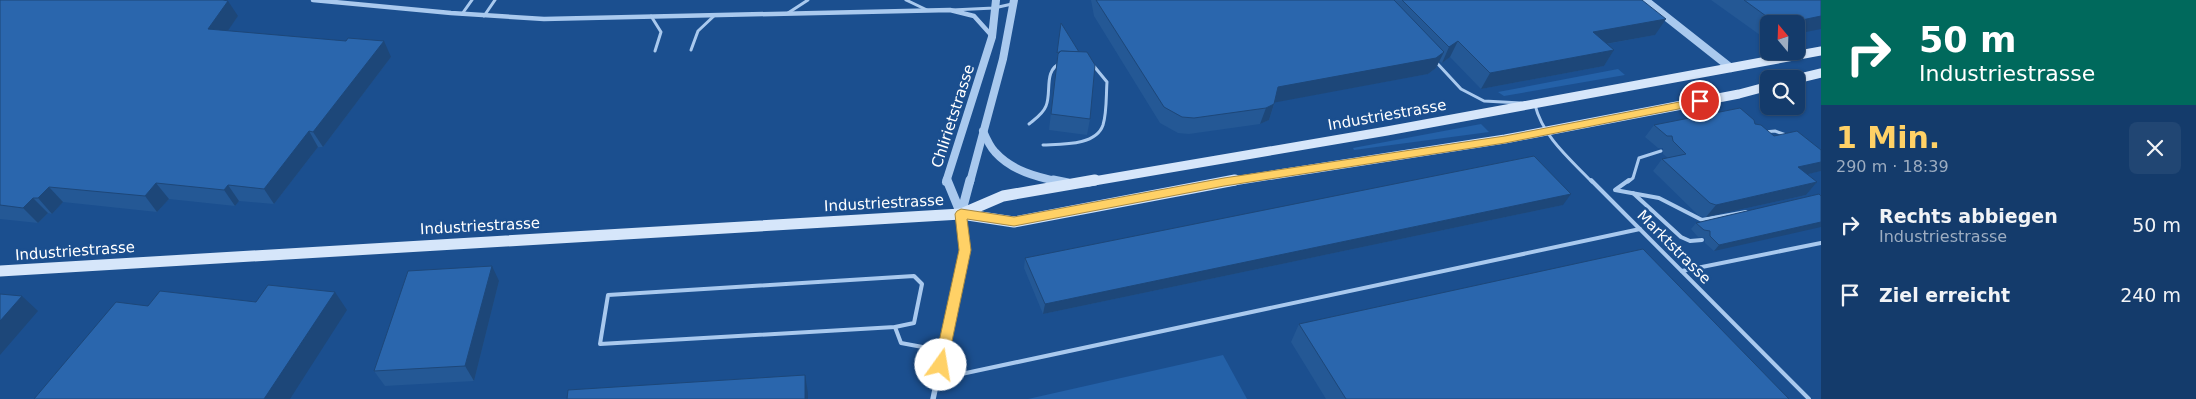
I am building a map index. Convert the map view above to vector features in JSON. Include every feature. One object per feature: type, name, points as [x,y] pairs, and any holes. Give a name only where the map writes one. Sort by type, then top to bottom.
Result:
[{"type":"main road","name":"Industriestrasse","points":[[961,214],[1004,196],[1078,185],[1535,104],[1821,51]]},
{"type":"main road","points":[[1805,77],[1821,74]]},
{"type":"main road","name":"Industriestrasse","points":[[0,271],[961,214],[1014,222],[1224,182],[1505,139],[1760,88]]},
{"type":"street","points":[[313,0],[484,16],[544,19],[950,10],[974,16],[992,37]]},
{"type":"street","points":[[1645,0],[1731,68]]},
{"type":"street","name":"Chlirietstrasse","points":[[961,214],[1003,59],[1014,2]]},
{"type":"street","name":"Chlirietstrasse","points":[[961,214],[946,182],[992,37],[995,4]]},
{"type":"street","points":[[983,131],[994,152],[1016,168],[1034,177],[1078,185]]},
{"type":"street","points":[[933,399],[965,250],[961,214]]},
{"type":"lane","points":[[462,14],[472,0]]},
{"type":"lane","points":[[484,16],[495,0]]},
{"type":"lane","points":[[787,14],[808,0]]},
{"type":"lane","points":[[906,0],[929,11]]},
{"type":"lane","points":[[950,10],[1014,2]]},
{"type":"lane","points":[[691,50],[698,31],[715,15]]},
{"type":"lane","points":[[651,16],[661,32],[655,51]]},
{"type":"lane","points":[[1435,61],[1461,88],[1484,101],[1535,104]]},
{"type":"lane","points":[[1029,124],[1046,106],[1052,68],[1057,63],[1064,62]]},
{"type":"lane","points":[[1043,145],[1069,143],[1093,138],[1103,125],[1107,82],[1099,70],[1093,66],[1083,64]]},
{"type":"lane","name":"Marktstrasse","points":[[1535,104],[1538,118],[1544,131],[1809,399]]},
{"type":"lane","points":[[1761,132],[1775,131],[1788,137]]},
{"type":"lane","points":[[1615,190],[1632,178],[1640,158],[1660,151]]},
{"type":"lane","points":[[1603,192],[1615,190],[1659,198],[1702,220],[1754,210]]},
{"type":"lane","points":[[1628,192],[1640,198],[1681,237],[1690,241],[1702,240]]},
{"type":"lane","points":[[938,380],[1058,352],[1640,229]]},
{"type":"lane","points":[[1682,271],[1821,243]]},
{"type":"lane","points":[[914,276],[922,284],[914,323],[895,328],[876,328],[600,344],[608,295],[914,276]]},
{"type":"lane","points":[[895,328],[901,343],[944,351]]},
{"type":"shaded area","points":[[1618,69],[1625,75],[1504,96],[1498,92]]},
{"type":"shaded area","points":[[1481,124],[1489,132],[1354,150],[1353,148]]},
{"type":"shaded area","points":[[1223,355],[1247,399],[1028,399]]},
{"type":"building","points":[[0,0],[223,0],[228,1],[208,29],[346,41],[348,38],[384,41],[313,132],[309,131],[264,189],[228,185],[224,190],[156,183],[145,196],[49,187],[38,198],[33,198],[23,208],[0,205]]},
{"type":"building","points":[[1096,0],[1394,0],[1444,52],[1436,58],[1278,87],[1274,104],[1266,108],[1194,118],[1182,117],[1164,107]]},
{"type":"building","points":[[1402,0],[1642,0],[1666,19],[1593,32],[1614,50],[1490,73],[1458,41],[1449,47]]},
{"type":"building","points":[[1744,0],[1821,0],[1821,16],[1805,19],[1805,15],[1765,15]]},
{"type":"building","points":[[1061,23],[1079,52],[1061,51],[1057,53]]},
{"type":"building","points":[[1061,51],[1087,52],[1095,65],[1090,119],[1051,114],[1058,54]]},
{"type":"building","points":[[1740,108],[1754,120],[1755,124],[1761,125],[1774,136],[1797,131],[1821,150],[1821,162],[1798,167],[1817,182],[1716,205],[1710,203],[1662,159],[1686,154],[1673,141],[1672,136],[1667,136],[1654,125]]},
{"type":"building","points":[[1534,156],[1571,194],[1045,304],[1025,258]]},
{"type":"building","points":[[1819,194],[1821,196],[1821,222],[1719,245],[1710,236],[1710,231],[1704,230],[1696,223]]},
{"type":"building","points":[[1643,249],[1789,399],[1346,399],[1299,324]]},
{"type":"building","points":[[492,266],[465,366],[374,371],[408,271]]},
{"type":"building","points":[[268,285],[335,292],[264,399],[34,399],[116,302],[148,306],[160,291],[256,302]]},
{"type":"building","points":[[0,294],[22,296],[0,321]]},
{"type":"building","points":[[805,375],[805,399],[567,399],[568,390]]},
{"type":"route","points":[[941,365],[965,250],[961,214],[1014,222],[1224,182],[1505,139],[1700,101]]}]
